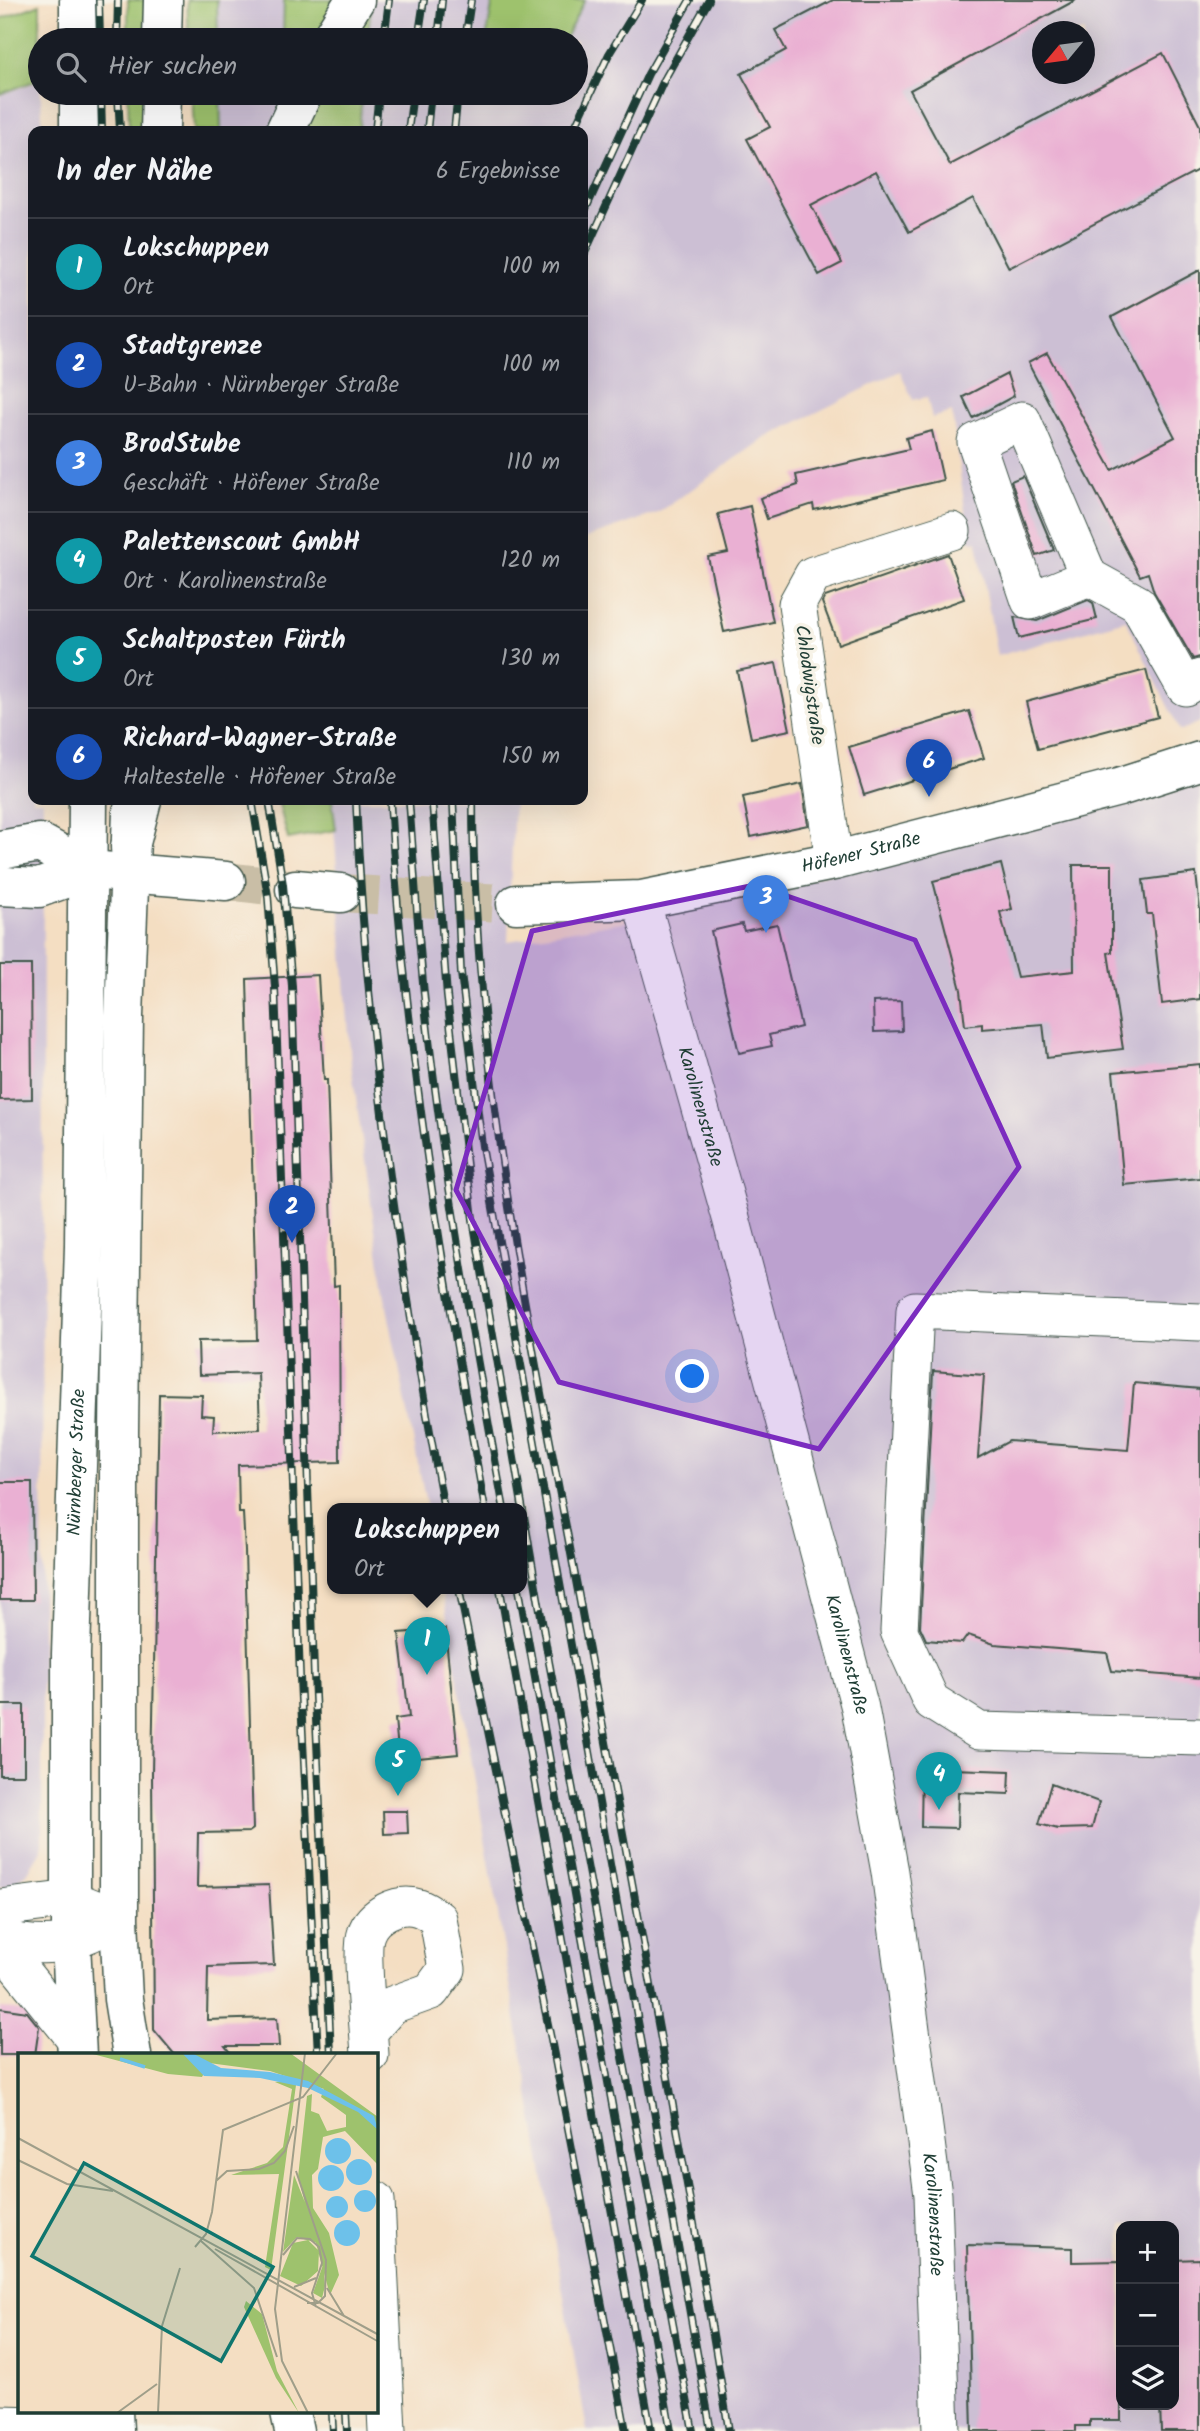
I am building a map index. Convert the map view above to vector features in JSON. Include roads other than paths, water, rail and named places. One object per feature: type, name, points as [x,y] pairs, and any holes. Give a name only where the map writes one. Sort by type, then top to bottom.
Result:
[{"type":"main road","points":[[162,28],[163,0]]},
{"type":"main road","points":[[338,28],[355,0]]},
{"type":"main road","points":[[79,105],[79,126]]},
{"type":"main road","points":[[160,105],[160,126]]},
{"type":"main road","points":[[287,126],[297,105]]},
{"type":"main road","name":"Höfener Straße","points":[[516,904],[641,900],[834,861],[1119,788],[1200,761]]},
{"type":"main road","name":"Nürnberger Straße","points":[[76,2046],[71,1944],[71,1654],[83,1301],[88,805]]},
{"type":"main road","points":[[130,861],[133,805]]},
{"type":"main road","points":[[130,861],[141,805]]},
{"type":"main road","points":[[0,850],[40,843],[89,870]]},
{"type":"main road","points":[[0,887],[39,888],[89,870],[130,861],[226,881]]},
{"type":"main road","name":"Nürnberger Straße","points":[[130,861],[124,1016],[119,1432],[120,1919],[123,1999],[132,2053]]},
{"type":"main road","points":[[295,889],[341,893]]},
{"type":"main road","points":[[290,2414],[294,2431]]},
{"type":"street","name":"Chlodwigstraße","points":[[834,861],[797,604],[813,575],[952,531]]},
{"type":"street","points":[[1089,578],[1138,604],[1185,687],[1200,678]]},
{"type":"street","name":"Karolinenstraße","points":[[641,900],[731,1218],[860,1708],[890,1872],[933,2195],[941,2431]]},
{"type":"street","points":[[1200,1322],[915,1310],[899,1631],[932,1701],[979,1731],[1200,1737]]},
{"type":"street","points":[[0,1908],[71,1899],[120,1919]]},
{"type":"street","points":[[0,1939],[24,1944],[71,1944],[120,1919]]},
{"type":"street","points":[[0,1945],[76,2046]]},
{"type":"street","points":[[378,2242],[387,2431]]},
{"type":"street","points":[[0,2424],[113,2423]]},
{"type":"tunnel","points":[[226,881],[295,889]]},
{"type":"tunnel","points":[[341,893],[516,904]]},
{"type":"railway","points":[[99,0],[100,28]]},
{"type":"railway","points":[[117,28],[118,0]]},
{"type":"railway","points":[[386,28],[389,0]]},
{"type":"railway","points":[[420,28],[424,0]]},
{"type":"railway","points":[[439,28],[442,0]]},
{"type":"railway","points":[[467,28],[471,0]]},
{"type":"railway","points":[[588,99],[609,54],[642,0]]},
{"type":"railway","points":[[588,204],[648,74],[690,0]]},
{"type":"railway","points":[[588,246],[664,80],[709,0]]},
{"type":"railway","points":[[101,105],[102,126]]},
{"type":"railway","points":[[119,105],[120,126]]},
{"type":"railway","points":[[376,126],[378,105]]},
{"type":"railway","points":[[409,126],[411,105]]},
{"type":"railway","points":[[428,126],[430,105]]},
{"type":"railway","points":[[455,126],[457,105]]},
{"type":"railway","points":[[575,126],[585,105]]},
{"type":"railway","points":[[253,805],[268,896],[275,987],[300,1678],[318,2053]]},
{"type":"railway","points":[[270,805],[283,885],[292,986],[314,1674],[331,2053]]},
{"type":"railway","points":[[356,805],[368,978],[387,1156],[413,1332],[443,1503]]},
{"type":"railway","points":[[390,805],[396,889],[415,1067],[454,1333],[484,1503]]},
{"type":"railway","points":[[409,805],[422,974],[444,1152],[503,1503]]},
{"type":"railway","points":[[432,805],[447,996],[473,1219],[522,1503]]},
{"type":"railway","points":[[453,805],[461,973],[482,1146],[711,2431]]},
{"type":"railway","points":[[473,805],[475,894],[482,988],[504,1176],[535,1363],[672,2099],[729,2431]]},
{"type":"railway","points":[[527,1534],[693,2431]]},
{"type":"railway","points":[[460,1594],[551,2039],[626,2431]]},
{"type":"railway","points":[[501,1594],[651,2431]]},
{"type":"railway","points":[[520,1594],[671,2431]]},
{"type":"railway","points":[[332,2414],[333,2431]]},
{"type":"railway","points":[[346,2414],[347,2431]]},
{"type":"place","name":"Richard-Wagner-Straße","points":[[929,797]]},
{"type":"place","name":"BrodStube","points":[[766,933]]},
{"type":"place","name":"Stadtgrenze","points":[[292,1243]]},
{"type":"place","name":"Lokschuppen","points":[[427,1675]]},
{"type":"place","name":"Schaltposten Fürth","points":[[398,1796]]},
{"type":"place","name":"Palettenscout GmbH","points":[[939,1810]]}]
